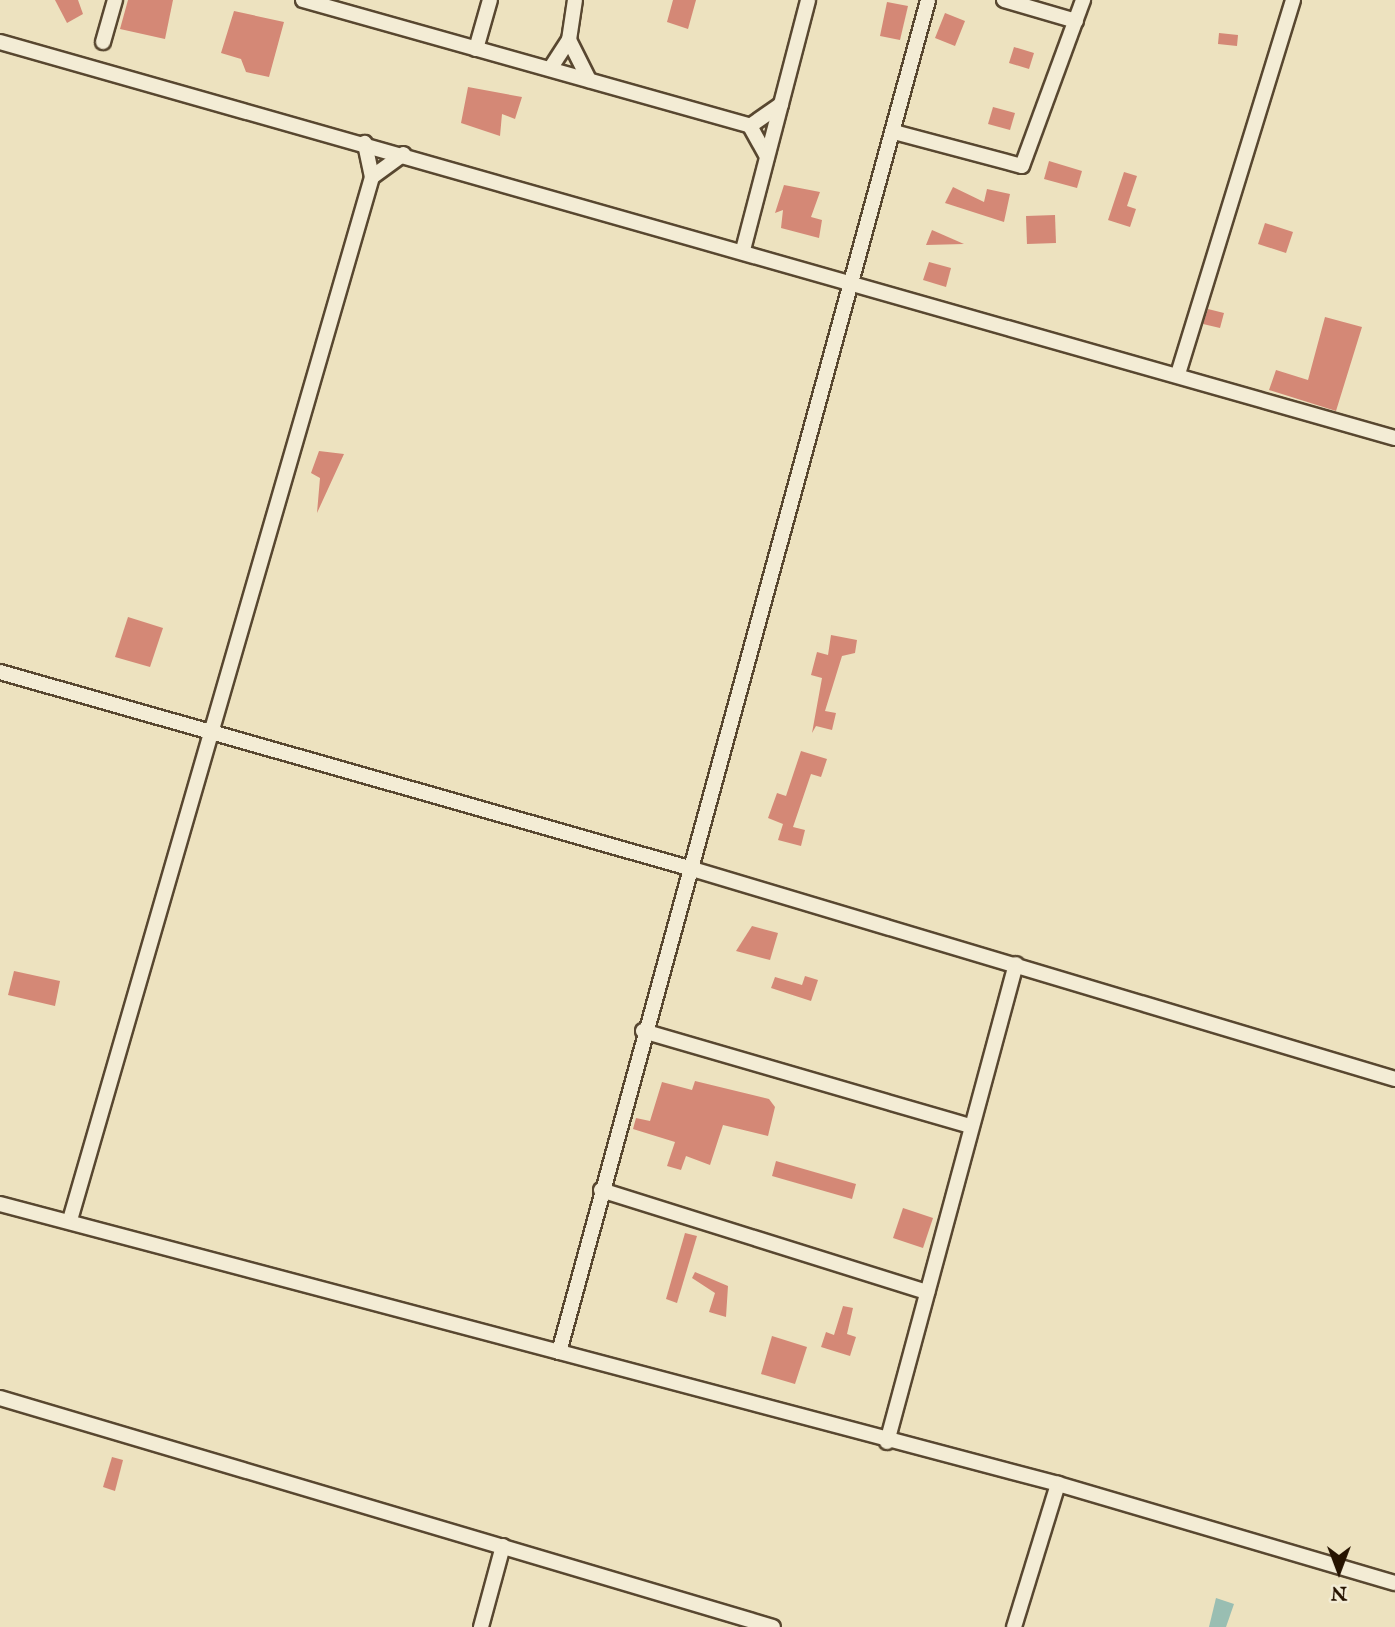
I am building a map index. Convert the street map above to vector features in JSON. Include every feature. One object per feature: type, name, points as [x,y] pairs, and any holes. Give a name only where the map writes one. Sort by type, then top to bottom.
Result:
[{"type":"street","points":[[103,42],[115,0]]},
{"type":"street","points":[[303,0],[326,3],[475,49],[750,126],[767,157]]},
{"type":"street","points":[[475,49],[489,0]]},
{"type":"street","points":[[550,69],[569,40],[575,0]]},
{"type":"street","points":[[743,250],[808,0]]},
{"type":"street","points":[[559,1352],[643,1031],[850,281],[894,132],[928,0]]},
{"type":"street","points":[[1004,0],[1076,21]]},
{"type":"street","points":[[894,132],[1022,166],[1083,0]]},
{"type":"street","points":[[1178,374],[1293,0]]},
{"type":"street","points":[[569,40],[589,80]]},
{"type":"street","points":[[0,42],[743,250],[1395,439]]},
{"type":"street","points":[[750,126],[781,104]]},
{"type":"street","points":[[70,1220],[372,177],[365,143]]},
{"type":"street","points":[[372,177],[404,154]]},
{"type":"street","points":[[0,672],[689,868],[1395,1079]]},
{"type":"street","points":[[887,1442],[1016,964]]},
{"type":"street","points":[[643,1031],[971,1126]]},
{"type":"street","points":[[601,1190],[927,1292]]},
{"type":"street","points":[[0,1205],[70,1220],[887,1442],[1058,1484],[1395,1583]]},
{"type":"street","points":[[0,1398],[773,1627]]},
{"type":"street","points":[[1014,1627],[1058,1484]]},
{"type":"street","points":[[481,1627],[503,1546]]},
{"type":"water","points":[[1216,1598],[1234,1604],[1226,1627],[1209,1627]]},
{"type":"building","points":[[55,0],[78,0],[83,14],[67,23]]},
{"type":"building","points":[[128,0],[173,0],[165,39],[120,29]]},
{"type":"building","points":[[673,0],[696,0],[688,29],[667,22]]},
{"type":"building","points":[[887,2],[908,6],[900,40],[880,36]]},
{"type":"building","points":[[234,11],[284,22],[269,77],[246,72],[241,59],[221,53]]},
{"type":"building","points":[[945,13],[965,21],[955,46],[935,38]]},
{"type":"building","points":[[1219,33],[1238,35],[1237,46],[1218,44]]},
{"type":"building","points":[[1014,47],[1034,53],[1029,69],[1009,63]]},
{"type":"building","points":[[468,87],[522,97],[515,119],[502,114],[500,136],[461,123]]},
{"type":"building","points":[[993,107],[1015,113],[1010,130],[988,124]]},
{"type":"building","points":[[1049,161],[1082,171],[1077,188],[1044,179]]},
{"type":"building","points":[[1124,172],[1137,176],[1127,206],[1136,209],[1130,227],[1108,220]]},
{"type":"building","points":[[784,185],[820,192],[811,217],[822,220],[819,238],[781,228],[783,210],[775,213]]},
{"type":"building","points":[[953,187],[984,202],[987,189],[1010,194],[1004,222],[945,203]]},
{"type":"building","points":[[1055,215],[1056,243],[1027,244],[1026,216]]},
{"type":"building","points":[[1265,223],[1293,232],[1286,253],[1258,244]]},
{"type":"building","points":[[932,230],[964,244],[926,245]]},
{"type":"building","points":[[929,262],[951,268],[946,287],[923,280]]},
{"type":"building","points":[[1208,309],[1224,313],[1220,328],[1203,324]]},
{"type":"building","points":[[1325,317],[1362,327],[1336,411],[1269,390],[1276,370],[1308,380]]},
{"type":"building","points":[[319,451],[344,454],[317,513],[320,478],[311,473]]},
{"type":"building","points":[[128,617],[163,628],[150,667],[115,657]]},
{"type":"building","points":[[831,635],[857,640],[855,653],[842,656],[825,711],[836,713],[832,730],[816,726],[812,733],[822,678],[811,675],[817,652],[828,655]]},
{"type":"building","points":[[801,751],[827,759],[821,777],[811,774],[793,827],[805,830],[801,846],[778,840],[783,824],[768,818],[777,793],[786,796]]},
{"type":"building","points":[[752,926],[778,933],[770,960],[736,951]]},
{"type":"building","points":[[14,971],[60,981],[55,1006],[8,995]]},
{"type":"building","points":[[805,976],[818,980],[811,1001],[771,988],[775,977],[802,985]]},
{"type":"building","points":[[695,1081],[769,1099],[775,1107],[768,1136],[723,1125],[710,1165],[686,1156],[681,1170],[667,1166],[675,1142],[633,1129],[636,1118],[650,1121],[662,1082],[692,1090]]},
{"type":"building","points":[[776,1161],[856,1184],[852,1199],[772,1176]]},
{"type":"building","points":[[903,1208],[933,1218],[923,1248],[893,1238]]},
{"type":"building","points":[[685,1233],[697,1236],[677,1303],[666,1299]]},
{"type":"building","points":[[695,1272],[728,1286],[726,1317],[709,1312],[715,1293],[692,1278]]},
{"type":"building","points":[[843,1306],[853,1308],[847,1334],[856,1337],[850,1356],[821,1347],[826,1332],[834,1335]]},
{"type":"building","points":[[772,1336],[807,1347],[795,1384],[761,1374]]},
{"type":"building","points":[[112,1457],[123,1460],[115,1491],[103,1487]]}]
